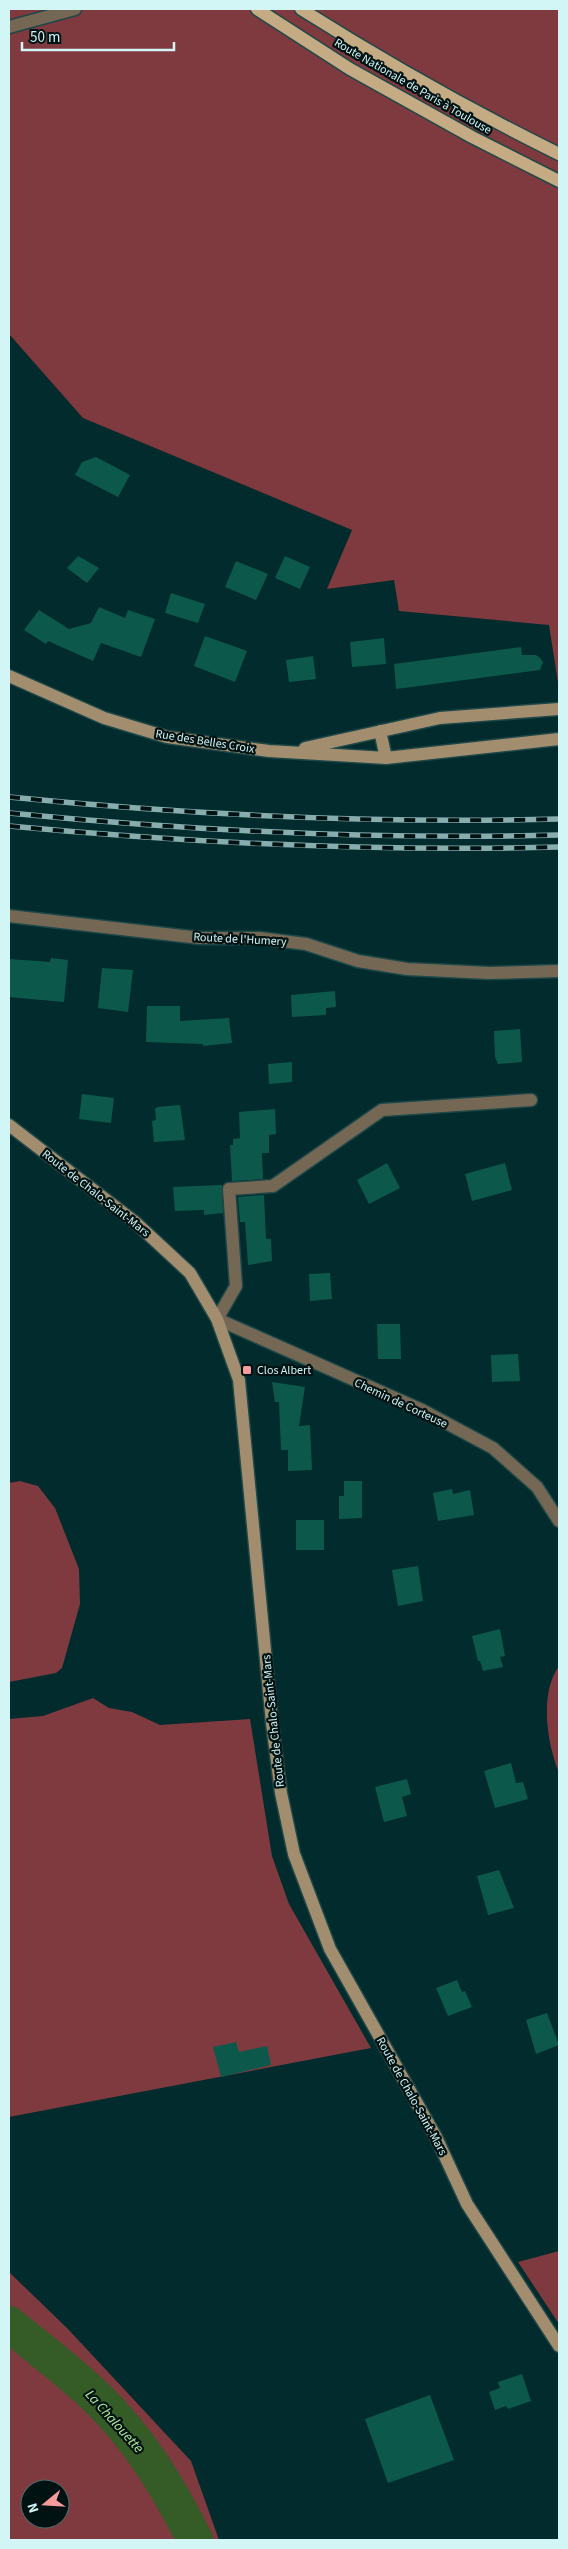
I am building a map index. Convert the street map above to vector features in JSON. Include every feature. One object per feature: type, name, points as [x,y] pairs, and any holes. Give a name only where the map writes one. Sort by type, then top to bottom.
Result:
[{"type":"main road","name":"Route Nationale de Paris à Toulouse","points":[[257,9],[350,69],[472,137],[559,181]]},
{"type":"main road","name":"Route Nationale de Paris à Toulouse","points":[[301,9],[367,51],[449,97],[559,154]]},
{"type":"main road","name":"Rue des Belles Croix","points":[[9,676],[104,718],[167,737],[269,751],[386,758],[559,739]]},
{"type":"main road","name":"Rue des Belles Croix","points":[[293,751],[440,718],[559,709]]},
{"type":"main road","points":[[380,731],[386,758]]},
{"type":"main road","name":"Route de Chalo-Saint-Mars","points":[[9,1125],[135,1222],[156,1241],[190,1273],[218,1319],[239,1380],[272,1723],[281,1793],[294,1854],[330,1949],[436,2137],[467,2204],[559,2346]]},
{"type":"street","points":[[9,27],[75,9]]},
{"type":"street","name":"Route de l'Humery","points":[[9,916],[200,938],[259,938],[306,944],[358,961],[407,969],[489,973],[559,971]]},
{"type":"street","points":[[218,1319],[236,1286],[229,1189],[273,1186],[382,1110],[531,1100]]},
{"type":"street","name":"Chemin de Corteuse","points":[[218,1319],[422,1410],[493,1448],[537,1487],[557,1515],[559,1521]]},
{"type":"shaded area","points":[[9,9],[559,9],[559,689],[549,625],[399,611],[394,580],[327,589],[352,530],[83,418],[9,334]]},
{"type":"shaded area","points":[[20,1481],[38,1486],[55,1508],[79,1569],[80,1604],[62,1668],[56,1673],[9,1682],[9,1483]]},
{"type":"shaded area","points":[[559,1666],[559,1773],[548,1733],[547,1704],[553,1677]]},
{"type":"shaded area","points":[[93,1698],[109,1708],[132,1712],[160,1725],[250,1719],[272,1856],[289,1904],[371,2048],[9,2117],[9,1719],[43,1716]]},
{"type":"shaded area","points":[[559,2251],[559,2324],[518,2262]]},
{"type":"shaded area","points":[[9,2272],[67,2328],[191,2461],[219,2540],[9,2540]]},
{"type":"building","points":[[96,457],[130,475],[118,497],[75,475],[82,462]]},
{"type":"building","points":[[78,556],[99,568],[87,583],[67,568]]},
{"type":"building","points":[[285,556],[310,567],[300,589],[275,578]]},
{"type":"building","points":[[236,561],[268,574],[256,600],[225,587]]},
{"type":"building","points":[[171,593],[205,604],[198,623],[165,613]]},
{"type":"building","points":[[99,607],[125,618],[128,610],[155,619],[141,657],[101,643],[93,661],[48,641],[46,644],[24,630],[39,610],[69,629],[91,623]]},
{"type":"building","points":[[205,636],[247,651],[235,682],[194,666]]},
{"type":"building","points":[[384,638],[386,664],[352,667],[350,642]]},
{"type":"building","points":[[521,647],[522,655],[536,655],[540,658],[543,662],[540,670],[396,689],[394,664]]},
{"type":"building","points":[[313,656],[316,679],[289,682],[286,660]]},
{"type":"building","points":[[51,958],[68,960],[64,1002],[9,997],[9,959],[50,962]]},
{"type":"building","points":[[102,968],[133,970],[128,1012],[98,1008]]},
{"type":"building","points":[[335,991],[336,1007],[326,1008],[326,1015],[292,1017],[291,995]]},
{"type":"building","points":[[147,1006],[180,1006],[180,1021],[229,1018],[232,1043],[203,1046],[203,1044],[146,1042]]},
{"type":"building","points":[[520,1029],[522,1062],[498,1064],[495,1057],[494,1031]]},
{"type":"building","points":[[292,1062],[292,1082],[269,1084],[268,1064]]},
{"type":"building","points":[[82,1094],[114,1098],[111,1123],[79,1119]]},
{"type":"building","points":[[180,1105],[185,1140],[154,1142],[152,1121],[156,1120],[155,1109],[157,1107]]},
{"type":"building","points":[[275,1109],[276,1134],[269,1135],[269,1153],[262,1153],[263,1179],[232,1181],[230,1145],[233,1145],[233,1139],[240,1138],[239,1112]]},
{"type":"building","points":[[387,1163],[400,1188],[369,1204],[357,1180]]},
{"type":"building","points":[[505,1163],[512,1190],[472,1201],[465,1174]]},
{"type":"building","points":[[222,1185],[223,1213],[204,1215],[204,1210],[175,1211],[173,1187]]},
{"type":"building","points":[[264,1195],[266,1239],[271,1239],[272,1261],[248,1265],[245,1222],[240,1222],[238,1197]]},
{"type":"building","points":[[330,1273],[332,1299],[310,1301],[309,1274]]},
{"type":"building","points":[[377,1324],[400,1324],[401,1359],[378,1359]]},
{"type":"building","points":[[518,1354],[520,1381],[492,1382],[491,1355]]},
{"type":"building","points":[[272,1382],[305,1387],[299,1426],[310,1425],[312,1470],[288,1471],[288,1450],[281,1450],[279,1402],[275,1402]]},
{"type":"building","points":[[344,1481],[362,1481],[362,1518],[339,1519],[339,1496],[344,1496]]},
{"type":"building","points":[[452,1489],[453,1494],[470,1490],[474,1515],[438,1521],[433,1493]]},
{"type":"building","points":[[296,1520],[324,1520],[324,1550],[296,1550]]},
{"type":"building","points":[[418,1566],[423,1601],[398,1606],[392,1570]]},
{"type":"building","points":[[500,1629],[505,1656],[500,1657],[503,1667],[483,1671],[480,1661],[478,1661],[472,1636]]},
{"type":"building","points":[[511,1763],[516,1783],[523,1782],[528,1799],[495,1808],[484,1771]]},
{"type":"building","points":[[407,1779],[411,1794],[402,1797],[407,1816],[384,1822],[375,1787]]},
{"type":"building","points":[[499,1870],[514,1908],[488,1915],[477,1876]]},
{"type":"building","points":[[457,1980],[462,1992],[465,1991],[472,2007],[448,2016],[436,1988]]},
{"type":"building","points":[[547,2013],[559,2045],[536,2054],[526,2020]]},
{"type":"building","points":[[236,2042],[239,2052],[267,2046],[271,2065],[221,2077],[213,2047]]},
{"type":"building","points":[[522,2374],[531,2401],[508,2409],[506,2406],[495,2410],[489,2392],[500,2388],[498,2382]]},
{"type":"building","points":[[430,2395],[454,2460],[388,2483],[365,2419]]},
{"type":"waterway","name":"La Chalouette","points":[[9,2324],[86,2387],[126,2429],[164,2483],[195,2540]]},
{"type":"railway","points":[[9,797],[146,809],[284,817],[421,820],[559,819]]},
{"type":"railway","points":[[9,813],[147,825],[284,833],[421,836],[559,835]]},
{"type":"railway","points":[[9,826],[146,837],[284,845],[421,848],[559,847]]},
{"type":"place","name":"Clos Albert","points":[[247,1370]]}]
